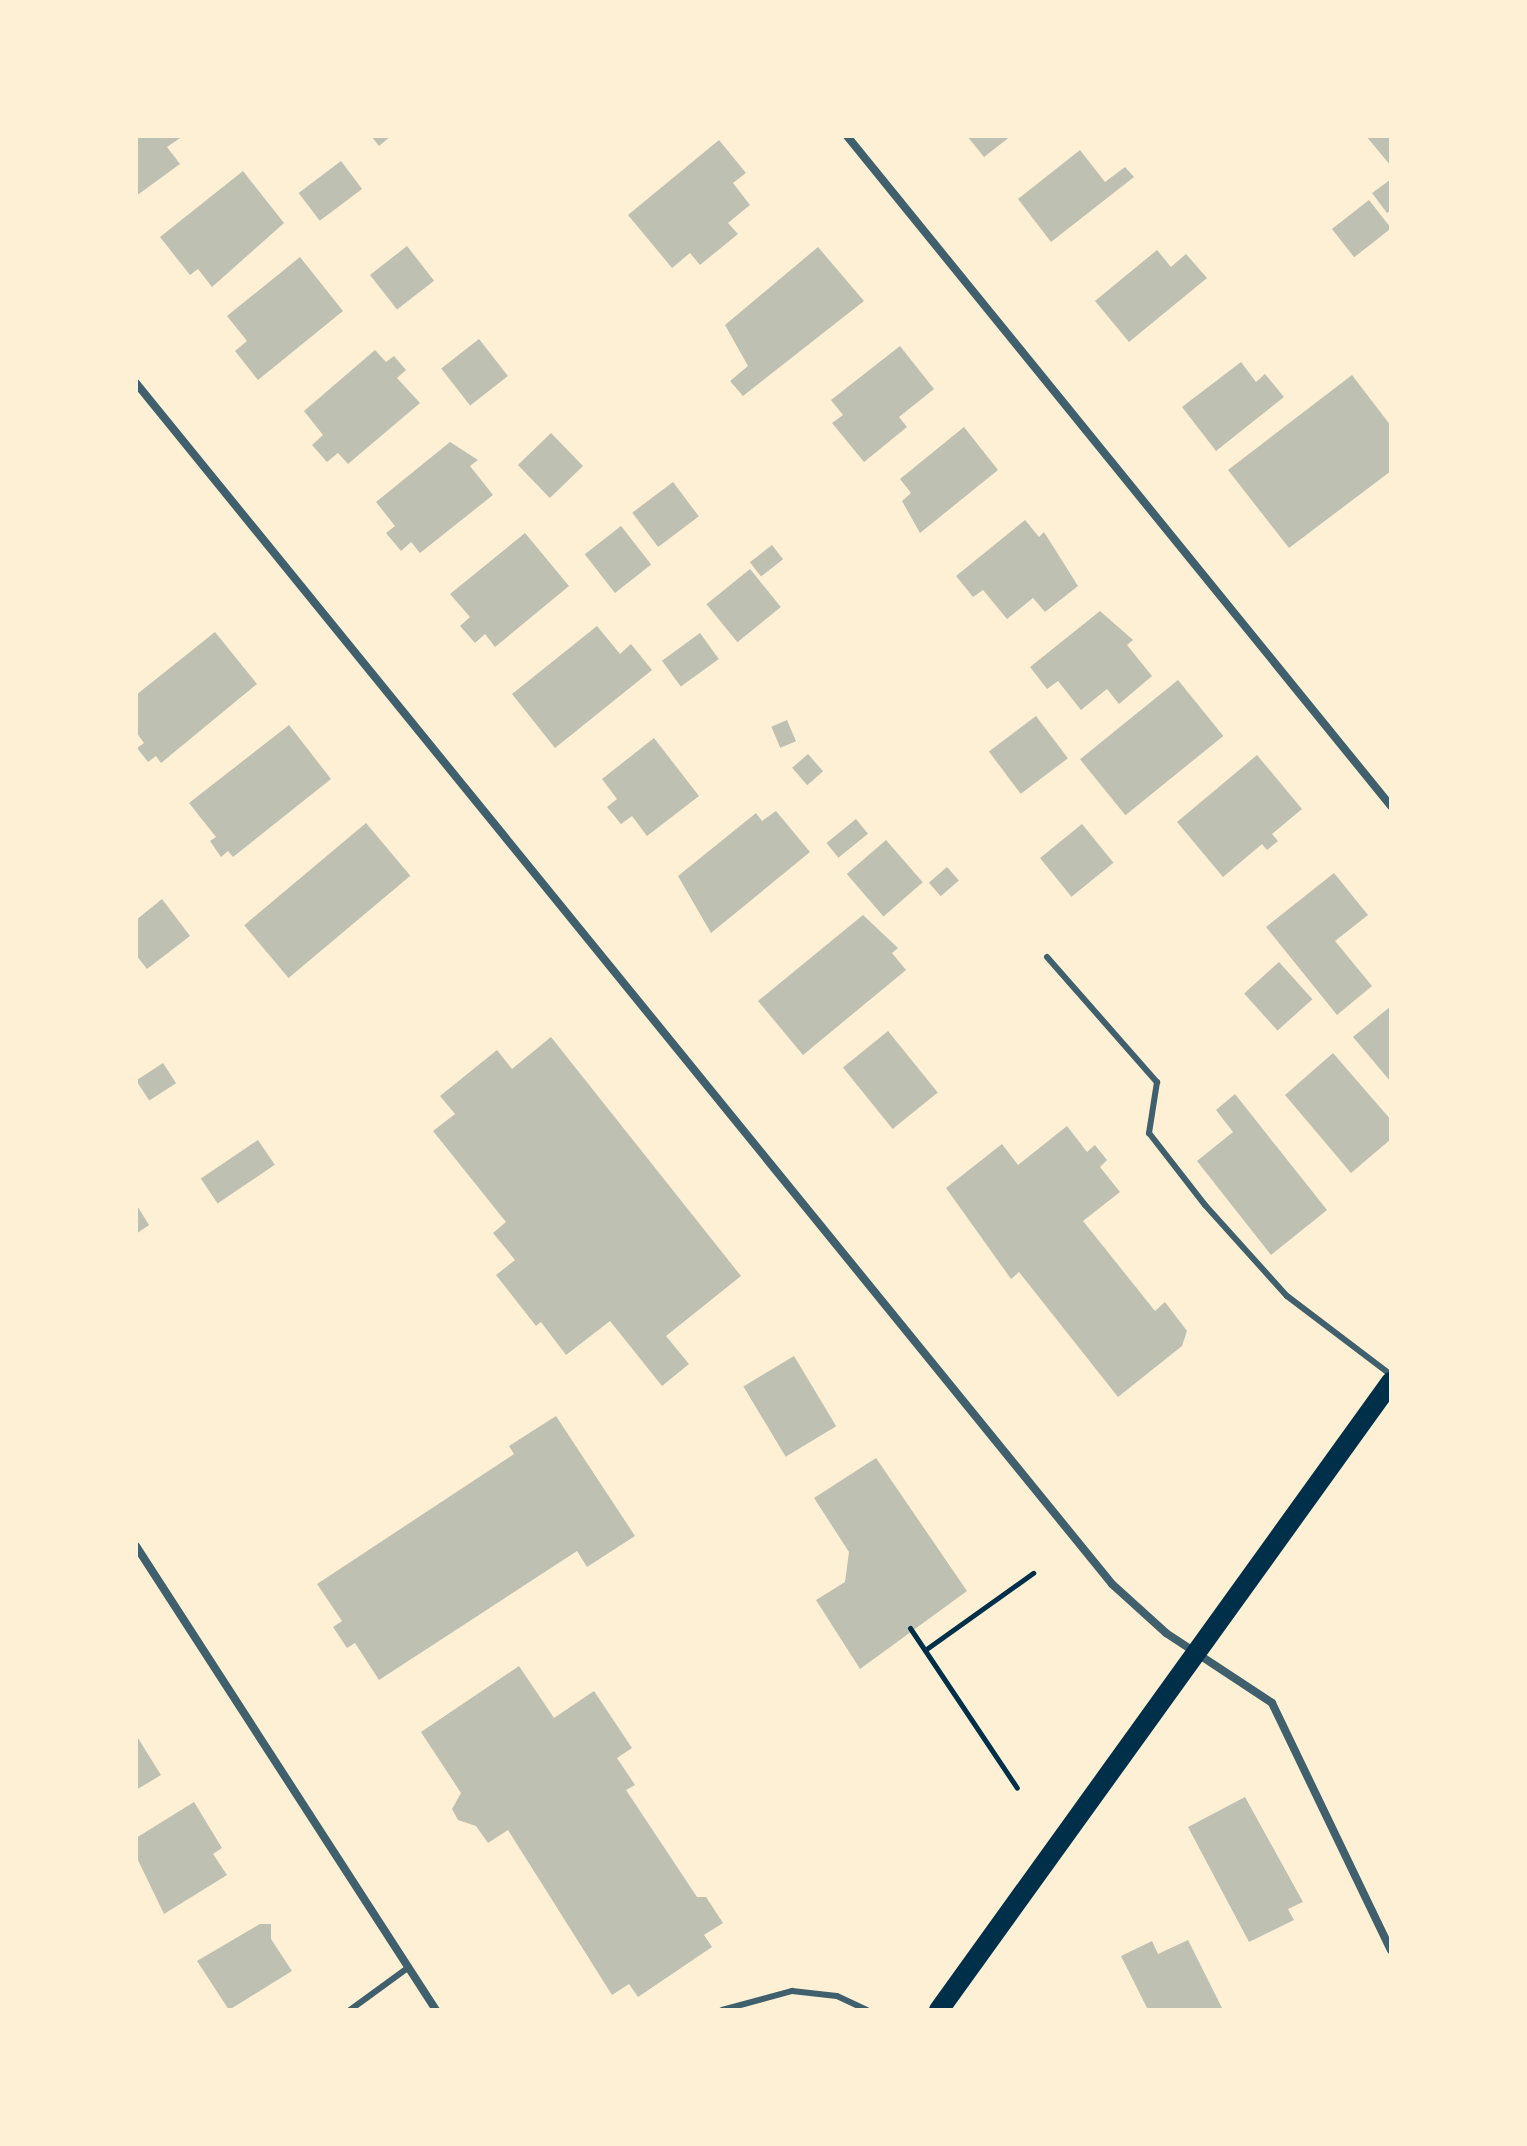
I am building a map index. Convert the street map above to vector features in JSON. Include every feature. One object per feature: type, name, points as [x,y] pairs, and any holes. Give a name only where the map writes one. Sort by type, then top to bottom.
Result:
[{"type":"main road","points":[[939,2010],[1391,1382]]},
{"type":"street","points":[[847,136],[1391,806]]},
{"type":"street","points":[[136,383],[1112,1584],[1197,1654],[1272,1703],[1391,1950]]},
{"type":"street","points":[[136,1546],[436,2010]]},
{"type":"lane","points":[[1047,957],[1157,1082],[1149,1133],[1205,1205],[1287,1296],[1391,1375]]},
{"type":"lane","points":[[350,2010],[409,1967]]},
{"type":"lane","points":[[722,2010],[792,1991],[837,1996],[867,2010]]},
{"type":"path","points":[[925,1650],[1033,1573]]},
{"type":"path","points":[[910,1628],[1017,1788]]},
{"type":"building","points":[[136,136],[183,136],[167,147],[180,164],[136,196]]},
{"type":"building","points":[[371,136],[391,136],[379,146]]},
{"type":"building","points":[[967,136],[1011,136],[984,157]]},
{"type":"building","points":[[1366,136],[1391,136],[1391,166]]},
{"type":"building","points":[[719,140],[746,173],[733,183],[750,205],[728,223],[738,234],[700,265],[690,253],[672,268],[628,215]]},
{"type":"building","points":[[1080,150],[1105,182],[1125,167],[1134,177],[1051,242],[1018,199]]},
{"type":"building","points":[[341,161],[362,189],[320,221],[299,193]]},
{"type":"building","points":[[243,171],[284,223],[212,287],[198,269],[190,275],[160,237]]},
{"type":"building","points":[[1390,180],[1391,210],[1387,213],[1372,193]]},
{"type":"building","points":[[1369,200],[1391,228],[1354,257],[1332,229]]},
{"type":"building","points":[[407,246],[434,281],[397,310],[370,275]]},
{"type":"building","points":[[818,247],[864,301],[743,396],[730,381],[748,366],[725,325]]},
{"type":"building","points":[[1157,250],[1171,267],[1186,254],[1207,278],[1129,342],[1095,301]]},
{"type":"building","points":[[300,257],[343,311],[258,380],[235,351],[247,341],[227,316]]},
{"type":"building","points":[[479,339],[508,376],[470,406],[441,369]]},
{"type":"building","points":[[900,346],[934,389],[899,417],[907,427],[864,462],[832,423],[843,415],[831,400]]},
{"type":"building","points":[[375,350],[386,362],[394,356],[406,370],[397,378],[420,403],[348,464],[338,453],[327,462],[312,445],[323,435],[304,411]]},
{"type":"building","points":[[1241,362],[1256,382],[1265,374],[1284,397],[1216,451],[1182,407]]},
{"type":"building","points":[[1352,375],[1391,426],[1391,471],[1289,548],[1228,470]]},
{"type":"building","points":[[964,427],[998,470],[920,533],[902,501],[911,493],[900,479]]},
{"type":"building","points":[[551,433],[583,466],[550,498],[518,465]]},
{"type":"building","points":[[450,442],[478,460],[470,466],[493,495],[420,553],[411,542],[401,551],[386,533],[395,526],[376,502]]},
{"type":"building","points":[[673,482],[699,516],[658,547],[632,513]]},
{"type":"building","points":[[1025,520],[1039,537],[1044,532],[1078,586],[1045,612],[1033,598],[1007,619],[983,590],[973,597],[956,576]]},
{"type":"building","points":[[621,526],[651,565],[615,593],[585,554]]},
{"type":"building","points":[[525,533],[569,586],[495,647],[485,634],[475,643],[460,626],[470,617],[450,594]]},
{"type":"building","points":[[772,545],[783,559],[761,576],[750,562]]},
{"type":"building","points":[[750,569],[781,607],[737,642],[706,604]]},
{"type":"building","points":[[1100,611],[1133,640],[1127,645],[1152,676],[1119,704],[1107,689],[1081,710],[1058,681],[1047,689],[1030,667]]},
{"type":"building","points":[[597,626],[620,654],[631,644],[652,670],[555,748],[512,694]]},
{"type":"building","points":[[215,632],[257,684],[161,763],[156,756],[148,762],[137,748],[144,743],[136,732],[136,695]]},
{"type":"building","points":[[700,633],[719,659],[681,687],[662,661]]},
{"type":"building","points":[[1178,680],[1223,736],[1125,815],[1080,759]]},
{"type":"building","points":[[1036,716],[1068,758],[1021,794],[989,752]]},
{"type":"building","points":[[787,720],[796,741],[780,748],[771,727]]},
{"type":"building","points":[[289,725],[331,779],[233,857],[228,851],[221,857],[210,841],[216,837],[189,803]]},
{"type":"building","points":[[654,738],[699,796],[647,836],[632,816],[621,824],[607,807],[617,799],[602,779]]},
{"type":"building","points":[[808,754],[823,771],[807,785],[792,768]]},
{"type":"building","points":[[1257,755],[1302,809],[1272,834],[1278,841],[1267,850],[1262,844],[1223,877],[1177,822]]},
{"type":"building","points":[[776,811],[810,852],[711,933],[678,876],[756,813],[762,821]]},
{"type":"building","points":[[856,819],[868,834],[838,858],[826,843]]},
{"type":"building","points":[[366,823],[410,876],[289,978],[244,925]]},
{"type":"building","points":[[1082,824],[1113,863],[1072,897],[1040,858]]},
{"type":"building","points":[[886,840],[923,882],[883,916],[847,874]]},
{"type":"building","points":[[947,867],[959,881],[941,896],[929,883]]},
{"type":"building","points":[[1334,873],[1368,915],[1335,941],[1372,986],[1337,1015],[1266,927]]},
{"type":"building","points":[[162,899],[190,936],[147,969],[136,955],[136,920]]},
{"type":"building","points":[[863,915],[898,948],[892,953],[906,970],[803,1055],[758,1001]]},
{"type":"building","points":[[1279,962],[1312,999],[1278,1031],[1244,993]]},
{"type":"building","points":[[1391,1006],[1391,1082],[1353,1037]]},
{"type":"building","points":[[888,1031],[938,1092],[893,1129],[843,1068]]},
{"type":"building","points":[[551,1037],[741,1276],[666,1336],[689,1364],[662,1386],[610,1321],[566,1355],[541,1322],[536,1326],[496,1275],[515,1260],[493,1233],[506,1222],[433,1131],[455,1114],[440,1096],[497,1050],[512,1069]]},
{"type":"building","points":[[1333,1053],[1391,1120],[1391,1139],[1351,1173],[1285,1095]]},
{"type":"building","points":[[163,1063],[176,1083],[149,1101],[136,1080]]},
{"type":"building","points":[[1235,1094],[1327,1210],[1271,1255],[1197,1161],[1233,1132],[1216,1110]]},
{"type":"building","points":[[1067,1126],[1087,1152],[1095,1145],[1107,1160],[1100,1167],[1120,1192],[1083,1221],[1155,1311],[1165,1302],[1187,1331],[1182,1346],[1118,1397],[1019,1272],[1011,1279],[946,1188],[1002,1144],[1018,1165]]},
{"type":"building","points":[[258,1140],[275,1165],[218,1203],[201,1179]]},
{"type":"building","points":[[136,1204],[149,1225],[136,1234]]},
{"type":"building","points":[[794,1356],[836,1426],[786,1457],[743,1386]]},
{"type":"building","points":[[556,1416],[635,1536],[587,1567],[577,1551],[379,1680],[355,1643],[347,1648],[333,1627],[342,1621],[317,1584],[514,1454],[509,1446]]},
{"type":"building","points":[[876,1458],[967,1591],[860,1669],[816,1600],[845,1582],[849,1552],[814,1498]]},
{"type":"building","points":[[519,1666],[554,1718],[594,1691],[632,1748],[617,1758],[635,1785],[626,1790],[697,1897],[706,1897],[723,1923],[704,1935],[712,1947],[638,1997],[629,1984],[612,1995],[508,1830],[488,1843],[476,1826],[458,1820],[452,1809],[461,1793],[421,1732]]},
{"type":"building","points":[[136,1735],[161,1775],[136,1790]]},
{"type":"building","points":[[1245,1797],[1303,1902],[1288,1909],[1294,1920],[1249,1942],[1188,1827]]},
{"type":"building","points":[[194,1802],[222,1848],[213,1854],[227,1875],[164,1914],[136,1856],[136,1838]]},
{"type":"building","points":[[260,1924],[271,1924],[271,1939],[292,1971],[229,2010],[197,1961]]},
{"type":"building","points":[[1188,1940],[1223,2010],[1148,2010],[1121,1956],[1152,1941],[1158,1954]]}]
